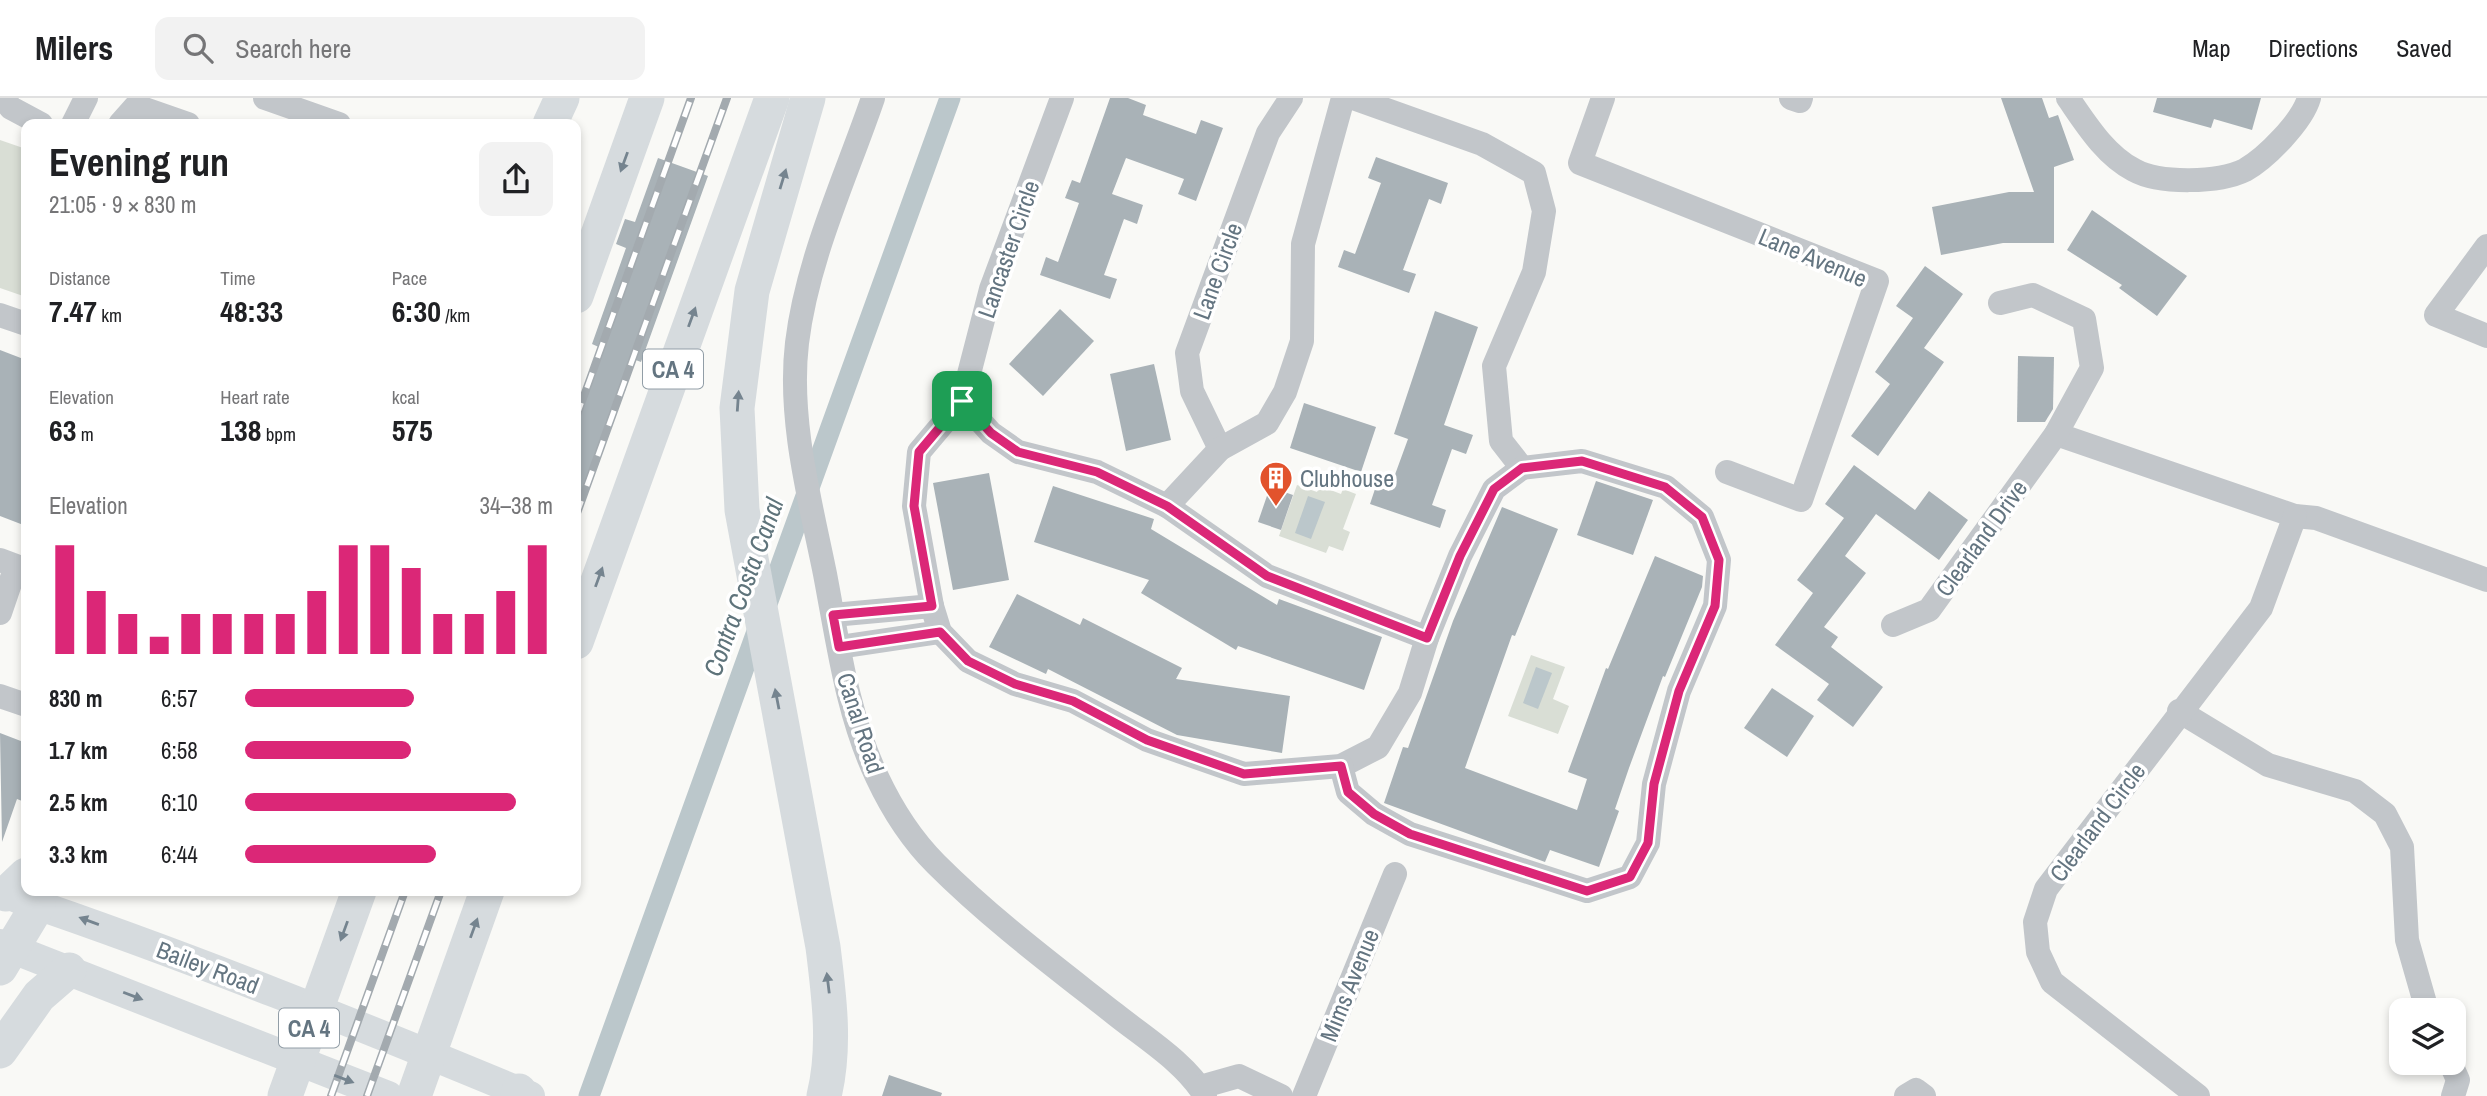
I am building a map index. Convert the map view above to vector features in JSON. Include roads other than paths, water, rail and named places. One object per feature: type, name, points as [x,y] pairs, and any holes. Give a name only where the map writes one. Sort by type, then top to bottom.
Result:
[{"type":"highway","points":[[552,119],[562,98]]},
{"type":"highway","points":[[581,282],[647,98]]},
{"type":"highway","name":"CA 4","points":[[581,628],[772,98]]},
{"type":"highway","points":[[808,98],[752,291],[737,408],[738,469],[749,552],[823,947],[830,1000],[830,1051],[824,1096]]},
{"type":"highway","points":[[4,953],[22,896]]},
{"type":"highway","points":[[281,1093],[357,896]]},
{"type":"highway","points":[[414,1096],[485,896]]},
{"type":"highway","points":[[0,1051],[39,996],[69,971]]},
{"type":"main road","name":"Bailey Road","points":[[36,896],[522,1095]]},
{"type":"main road","points":[[4,953],[69,971],[388,1096]]},
{"type":"street","points":[[4,98],[11,108],[32,119]]},
{"type":"street","points":[[76,119],[86,98]]},
{"type":"street","points":[[265,98],[325,119]]},
{"type":"street","name":"Canal Road","points":[[873,98],[803,306],[796,346],[795,390],[800,439],[814,517],[859,733],[876,776],[900,821],[933,861],[976,902],[1152,1044],[1202,1091]]},
{"type":"street","name":"Lancaster Circle","points":[[962,401],[991,289],[1062,98]]},
{"type":"street","name":"Lane Circle","points":[[1220,449],[1192,391],[1187,353],[1268,133],[1291,98]]},
{"type":"street","points":[[1167,506],[1220,449],[1267,423],[1285,392],[1302,341],[1303,244],[1343,98]]},
{"type":"street","points":[[1353,98],[1482,144],[1534,173],[1544,211],[1534,272],[1494,366],[1501,441],[1522,468]]},
{"type":"street","name":"Lane Avenue","points":[[1603,98],[1580,163],[1877,281],[1801,500],[1727,472]]},
{"type":"street","points":[[1791,98],[1800,101],[1801,98]]},
{"type":"street","points":[[2068,98],[2096,138],[2134,170],[2186,182],[2244,170],[2280,142],[2309,98]]},
{"type":"street","points":[[124,119],[136,106],[174,119]]},
{"type":"street","points":[[2487,246],[2436,315],[2487,336]]},
{"type":"street","name":"Clearland Drive","points":[[1893,625],[1929,610],[2056,434],[2092,368],[2084,319],[2033,295],[2000,303]]},
{"type":"street","points":[[0,315],[21,322]]},
{"type":"street","points":[[1341,766],[1348,792],[1374,814],[1410,834],[1587,891],[1630,877],[1648,843],[1654,784],[1679,691],[1715,606],[1719,560],[1702,517],[1665,487],[1582,461],[1522,468],[1494,489],[1460,556],[1427,638],[1410,693],[1378,747],[1341,766],[1244,774],[1147,740],[1073,701],[1015,684],[968,661],[940,632],[932,606],[914,506],[919,452],[962,401],[991,433],[1018,452],[1097,472],[1167,506],[1267,576],[1427,638]]},
{"type":"street","points":[[2056,434],[2295,516],[2316,519],[2487,580]]},
{"type":"street","points":[[2295,516],[2315,534],[2487,596]]},
{"type":"street","name":"Clearland Circle","points":[[2198,1096],[2052,982],[2038,952],[2035,922],[2046,889],[2179,711],[2261,608],[2295,516]]},
{"type":"street","points":[[0,560],[16,566],[0,614]]},
{"type":"street","points":[[833,615],[932,606]]},
{"type":"street","points":[[839,647],[940,632]]},
{"type":"street","points":[[0,696],[21,703]]},
{"type":"street","points":[[2179,711],[2268,765],[2355,791],[2385,814],[2402,847],[2407,940],[2424,998]]},
{"type":"street","name":"Mims Avenue","points":[[1304,1096],[1395,874]]},
{"type":"street","points":[[2452,1096],[2458,1080],[2456,1075]]},
{"type":"street","points":[[1202,1091],[1238,1076],[1281,1096]]},
{"type":"street","points":[[1906,1096],[1916,1090],[1924,1096]]},
{"type":"waterway","name":"Contra Costa Canal","points":[[589,1096],[950,98]]},
{"type":"railway","points":[[581,404],[691,98]]},
{"type":"railway","points":[[581,502],[727,98]]},
{"type":"railway","points":[[331,1096],[403,896]]},
{"type":"railway","points":[[367,1096],[439,896]]},
{"type":"place","name":"Clubhouse","points":[[1276,508]]}]
